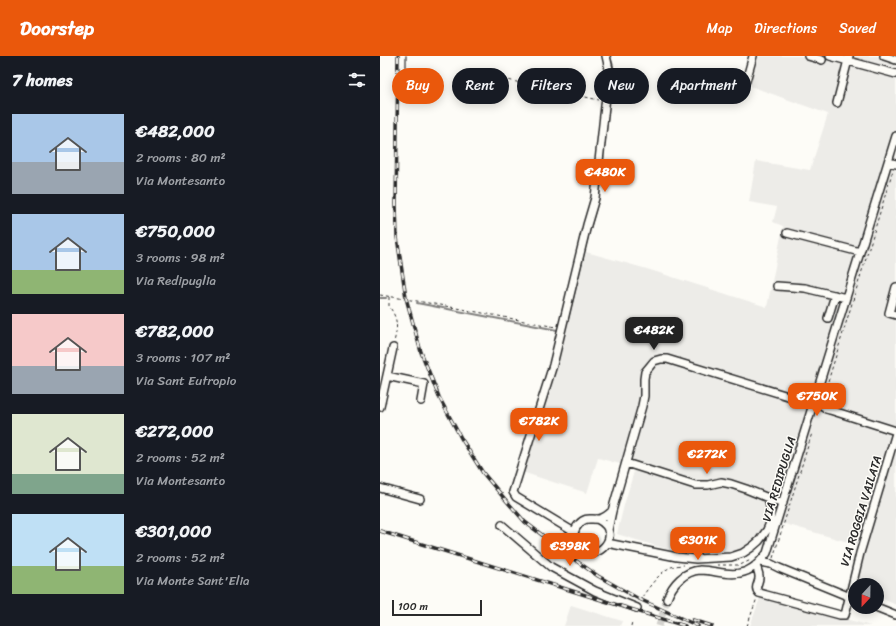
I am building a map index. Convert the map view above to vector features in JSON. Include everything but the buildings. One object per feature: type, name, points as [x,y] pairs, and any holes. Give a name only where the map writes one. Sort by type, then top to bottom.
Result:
[{"type":"street","points":[[606,56],[609,68]]},
{"type":"street","points":[[750,68],[753,56]]},
{"type":"street","points":[[808,56],[822,60]]},
{"type":"street","points":[[830,56],[848,59],[896,74]]},
{"type":"street","points":[[884,56],[896,60]]},
{"type":"street","points":[[837,103],[848,59]]},
{"type":"street","points":[[574,532],[516,497],[513,492],[553,365],[595,198],[605,104]]},
{"type":"street","name":"VIA REDIPUGLIA","points":[[667,599],[676,582],[688,574],[700,570],[740,574],[758,564],[767,553],[860,252],[893,164],[896,136]]},
{"type":"street","points":[[787,233],[860,252]]},
{"type":"street","points":[[777,286],[805,288],[846,298]]},
{"type":"street","points":[[896,287],[889,313],[896,315]]},
{"type":"street","points":[[828,318],[835,295]]},
{"type":"street","points":[[380,407],[392,348]]},
{"type":"street","points":[[608,530],[606,525],[597,519],[585,519],[576,527],[574,538],[579,548],[589,552],[600,551],[607,543],[612,511],[642,406],[644,396],[644,379],[646,372],[654,361],[661,359],[694,367],[814,404],[818,408],[830,410],[896,432]]},
{"type":"street","points":[[387,376],[424,384],[421,401]]},
{"type":"street","name":"VIA ROGGIA VAILATA","points":[[855,578],[860,553],[896,432]]},
{"type":"street","points":[[626,463],[695,485],[708,485],[726,482],[746,488],[783,503]]},
{"type":"street","points":[[380,488],[420,499]]},
{"type":"street","points":[[607,543],[696,560],[731,557],[743,553],[752,547],[767,530],[770,523],[771,511],[768,498]]},
{"type":"street","points":[[597,519],[608,515],[612,511]]},
{"type":"street","points":[[502,525],[551,567],[595,592],[637,608]]},
{"type":"street","points":[[767,553],[771,564]]},
{"type":"street","points":[[759,593],[757,592],[756,588],[760,578],[758,564],[771,564],[848,595]]},
{"type":"street","name":"VIA ROGGIA VAILATA","points":[[759,593],[843,616],[848,607]]},
{"type":"street","points":[[884,610],[896,615]]},
{"type":"path","points":[[509,80],[594,100]]},
{"type":"path","points":[[827,382],[893,164]]},
{"type":"path","points":[[380,295],[493,314],[563,328]]},
{"type":"path","points":[[390,296],[389,306],[397,320],[392,348]]},
{"type":"path","points":[[771,564],[812,435],[812,427]]},
{"type":"path","points":[[747,626],[759,593]]},
{"type":"path","points":[[631,626],[632,622]]},
{"type":"shaded area","points":[[748,56],[896,56],[896,605],[884,599],[884,578],[850,578],[858,545],[768,519],[757,538],[744,549],[727,554],[689,556],[617,534],[635,468],[598,458],[587,493],[522,472],[586,252],[647,269],[767,307],[783,226],[773,222],[777,207],[749,202],[756,161],[810,170],[828,114],[751,86],[751,68],[745,68]]},
{"type":"shaded area","points":[[760,598],[842,618],[871,626],[750,626]]},
{"type":"shaded area","points":[[571,605],[622,621],[620,626],[564,626]]},
{"type":"waterway","points":[[406,56],[406,68]]},
{"type":"waterway","points":[[567,323],[599,197],[613,66],[610,56]]},
{"type":"waterway","points":[[380,298],[386,298]]},
{"type":"waterway","points":[[417,303],[557,330]]},
{"type":"tunnel","points":[[659,626],[667,599]]},
{"type":"railway","points":[[398,56],[397,237],[406,298],[421,352],[439,397],[461,438],[483,473],[525,522],[598,576],[637,598],[698,626]]},
{"type":"railway","points":[[380,531],[685,626]]},
{"type":"railway","points":[[693,620],[712,626]]}]
